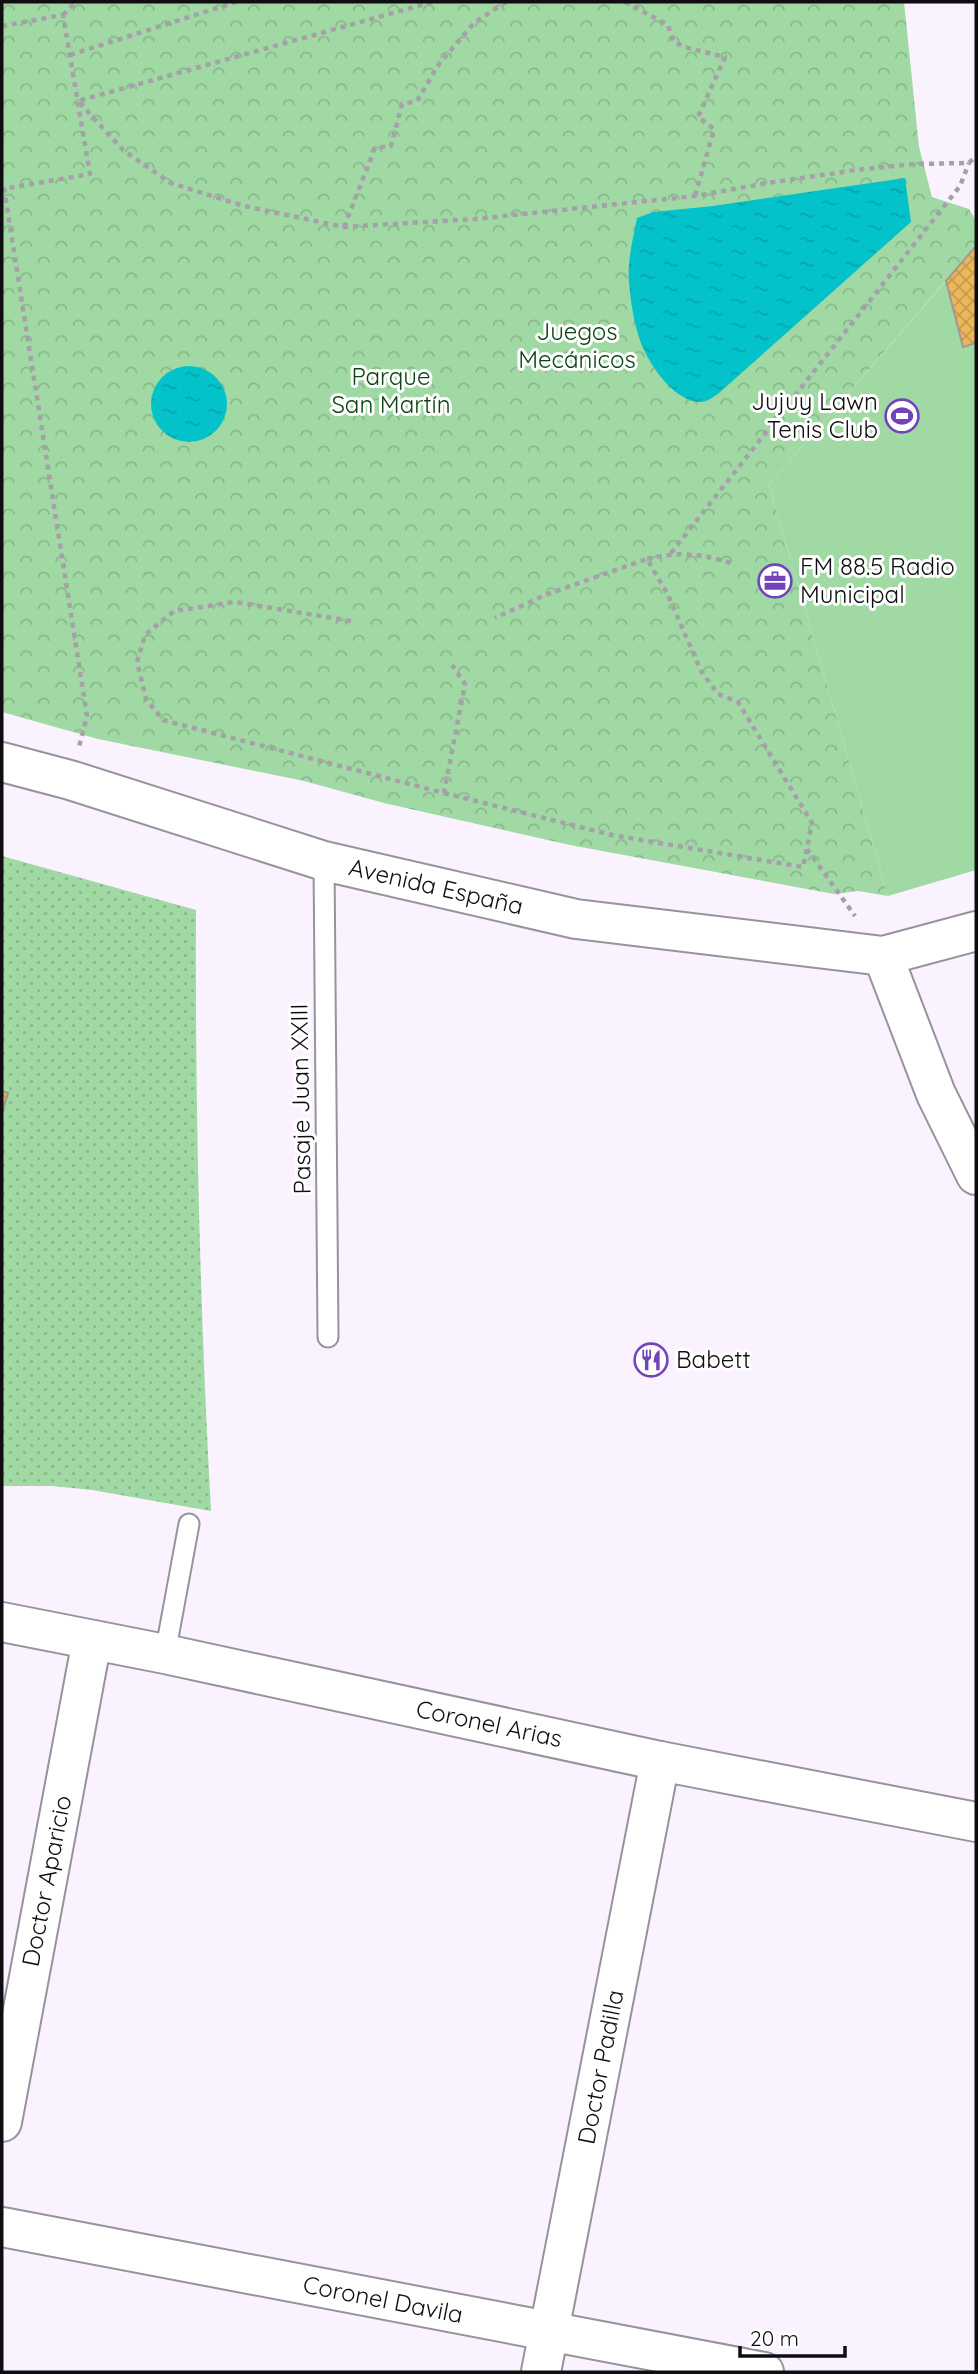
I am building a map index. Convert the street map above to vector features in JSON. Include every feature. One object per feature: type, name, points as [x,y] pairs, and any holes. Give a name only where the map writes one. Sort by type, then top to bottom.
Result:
[{"type":"street","name":"Avenida España","points":[[2,761],[324,861],[576,919],[883,956]]},
{"type":"street","points":[[976,931],[883,956],[936,1094],[976,1175]]},
{"type":"street","name":"Coronel Arias","points":[[2,1622],[165,1654],[660,1761],[976,1822]]},
{"type":"street","name":"Doctor Aparicio","points":[[2,2122],[92,1640]]},
{"type":"street","name":"Doctor Padilla","points":[[541,2372],[660,1761]]},
{"type":"street","name":"Coronel Davila","points":[[2,2227],[764,2372]]},
{"type":"lane","name":"Pasaje Juan XXIII","points":[[324,861],[328,1337]]},
{"type":"lane","points":[[165,1654],[189,1524]]},
{"type":"path","points":[[2,26],[63,15],[76,2]]},
{"type":"path","points":[[70,55],[236,2]]},
{"type":"path","points":[[78,101],[432,2]]},
{"type":"path","points":[[344,228],[375,148],[391,146],[401,104],[417,101],[439,64],[474,23],[506,2]]},
{"type":"path","points":[[625,2],[668,25],[673,41],[684,47],[725,57],[698,117],[714,129],[695,195]]},
{"type":"path","points":[[63,15],[90,174],[3,189],[87,716],[70,780]]},
{"type":"path","points":[[78,101],[123,150],[170,183],[244,206],[344,228],[475,219],[695,195],[864,169],[969,163]]},
{"type":"path","points":[[671,553],[960,186],[969,163],[976,156]]},
{"type":"path","points":[[495,618],[545,595],[671,553],[713,557],[731,564]]},
{"type":"path","points":[[351,621],[235,602],[174,611],[145,635],[137,662],[146,699],[163,720],[444,793],[612,835],[803,867],[812,823],[738,702],[718,694],[701,671],[668,595],[647,559]]},
{"type":"path","points":[[444,793],[465,684],[452,665]]},
{"type":"path","points":[[806,848],[883,956]]},
{"type":"green space","name":"Parque San Martín","points":[[2,2],[904,2],[919,147],[932,197],[969,209],[976,221],[976,246],[769,485],[888,896],[858,891],[834,894],[570,845],[384,803],[304,781],[98,739],[2,712]]},
{"type":"green space","name":"Jujuy Lawn Tenis Club","points":[[946,281],[963,346],[976,343],[976,870],[888,896],[769,485]]},
{"type":"green space","points":[[2,856],[196,910],[199,1210],[211,1511],[92,1490],[52,1486],[2,1486]]},
{"type":"water","points":[[905,178],[911,222],[713,398],[700,402],[691,401],[675,391],[660,376],[642,344],[631,300],[629,267],[637,218],[653,212]]},
{"type":"water","points":[[189,366],[204,369],[216,377],[224,389],[227,404],[224,419],[216,431],[204,439],[189,442],[174,439],[162,431],[154,419],[151,404],[154,389],[162,377],[174,369]]},
{"type":"building","points":[[976,246],[976,343],[963,347],[946,281]]},
{"type":"building","points":[[2,1091],[8,1093],[2,1113]]},
{"type":"place","name":"Jujuy Lawn Tenis Club","points":[[902,416]]},
{"type":"place","name":"FM 88.5 Radio Municipal","points":[[775,581]]},
{"type":"place","name":"Babett","points":[[651,1360]]},
{"type":"park label","name":"Juegos Mecánicos","points":[[577,346]]}]
